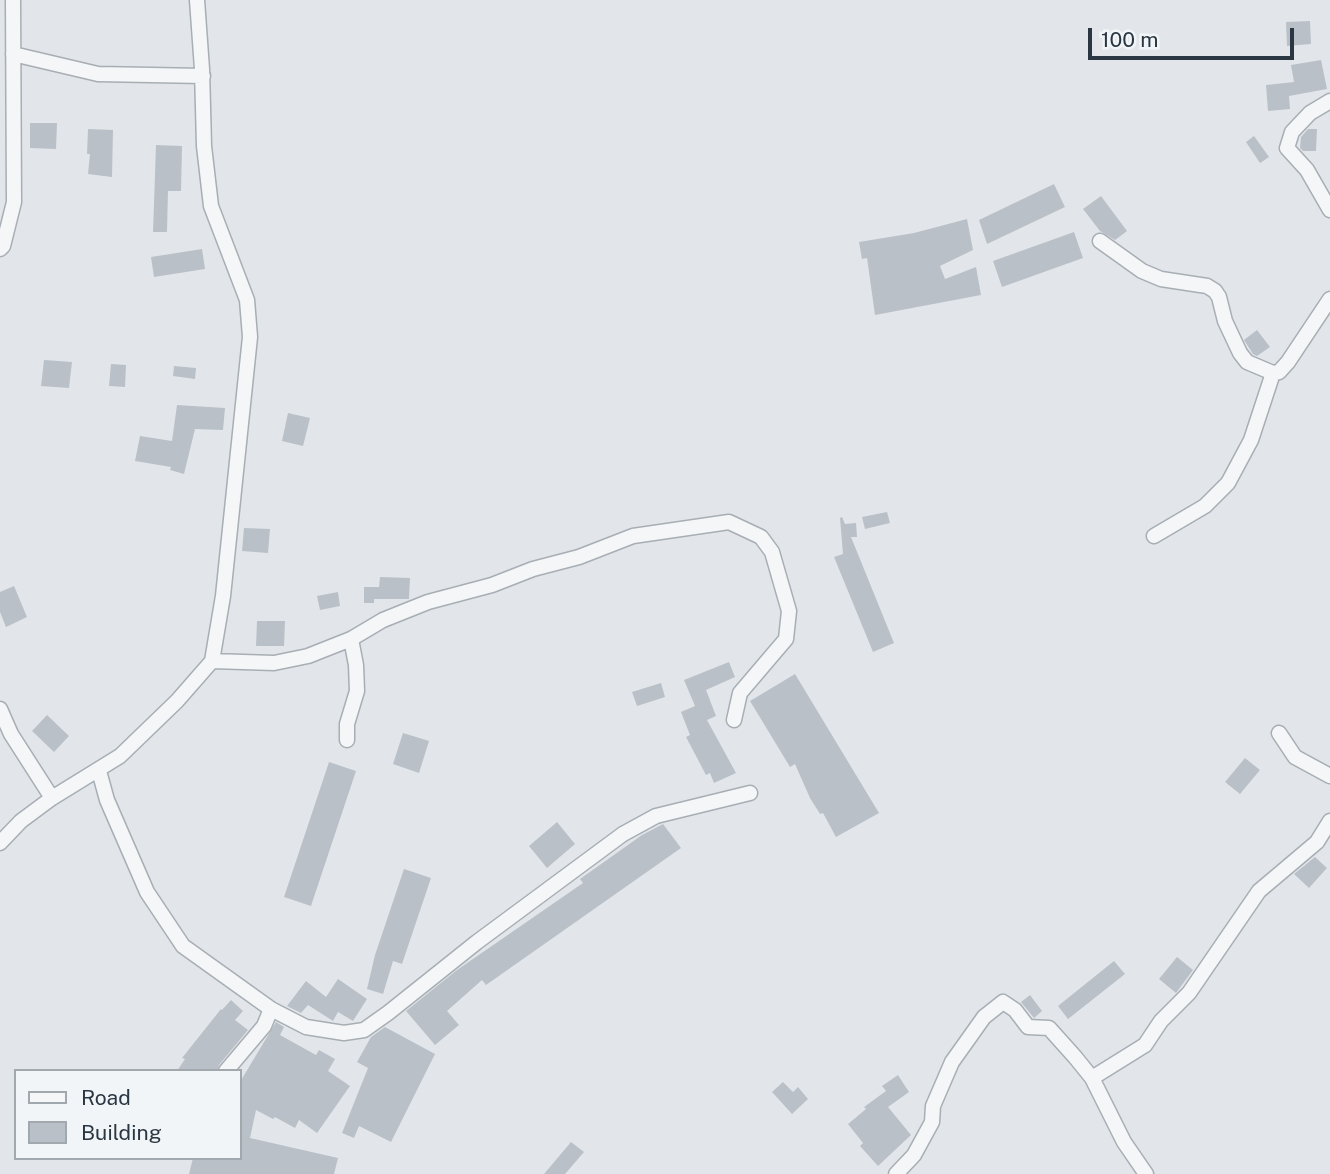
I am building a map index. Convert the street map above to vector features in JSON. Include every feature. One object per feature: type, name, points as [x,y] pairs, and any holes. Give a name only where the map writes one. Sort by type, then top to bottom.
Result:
[{"type":"street","points":[[0,249],[14,202],[7,130],[13,54],[13,0]]},
{"type":"street","points":[[0,843],[21,821],[52,798],[120,756],[177,701],[212,661],[223,596],[250,337],[247,300],[211,206],[204,146],[197,0]]},
{"type":"street","points":[[13,54],[98,74],[202,76]]},
{"type":"street","points":[[1330,101],[1310,113],[1292,132],[1287,148],[1307,170],[1330,210]]},
{"type":"street","points":[[1100,241],[1142,271],[1161,279],[1207,286],[1215,291],[1240,353],[1247,362],[1273,373],[1279,372],[1288,362],[1330,299]]},
{"type":"street","points":[[1154,536],[1205,506],[1228,482],[1251,440],[1273,373]]},
{"type":"street","points":[[212,661],[274,663],[308,656],[351,639],[383,620],[428,602],[579,557],[633,536],[729,522],[761,537],[772,552],[789,611],[786,639],[740,693],[734,720]]},
{"type":"street","points":[[347,740],[347,724],[358,691],[351,639]]},
{"type":"street","points":[[0,709],[11,734],[52,798]]},
{"type":"street","points":[[1279,733],[1296,757],[1330,776]]},
{"type":"street","points":[[99,771],[107,800],[147,892],[183,946],[271,1009],[306,1027],[344,1033],[364,1030],[623,834],[656,816],[750,793]]},
{"type":"street","points":[[77,783],[107,800]]},
{"type":"street","points":[[1092,1078],[1145,1045],[1161,1021],[1189,993],[1259,891],[1317,842],[1330,821]]},
{"type":"street","points":[[896,1174],[914,1155],[928,1130],[932,1122],[933,1106],[952,1062],[984,1017],[1003,1002],[1015,1010],[1028,1027],[1049,1028],[1092,1078],[1124,1142],[1146,1174]]},
{"type":"street","points":[[228,1069],[264,1026],[271,1009]]},
{"type":"building","points":[[1310,21],[1311,44],[1287,46],[1286,22]]},
{"type":"building","points":[[1321,60],[1327,89],[1289,96],[1290,109],[1268,111],[1266,85],[1294,82],[1291,65]]},
{"type":"building","points":[[30,123],[57,123],[56,149],[30,148]]},
{"type":"building","points":[[88,129],[113,130],[112,177],[88,174]]},
{"type":"building","points":[[1308,129],[1317,129],[1316,151],[1303,151],[1300,148],[1301,137]]},
{"type":"building","points":[[1254,136],[1269,157],[1260,163],[1246,142]]},
{"type":"building","points":[[156,145],[182,146],[181,191],[168,191],[167,232],[153,232]]},
{"type":"building","points":[[1054,184],[1065,207],[987,244],[979,220]]},
{"type":"building","points":[[1101,196],[1127,231],[1115,240],[1100,231],[1083,209]]},
{"type":"building","points":[[967,219],[973,250],[940,266],[945,279],[976,267],[981,295],[875,315],[867,258],[862,259],[859,242],[914,233]]},
{"type":"building","points":[[1074,232],[1083,258],[1002,287],[993,261]]},
{"type":"building","points":[[202,249],[205,269],[154,277],[151,257]]},
{"type":"building","points":[[1257,330],[1270,347],[1257,356],[1244,340]]},
{"type":"building","points":[[44,360],[72,362],[69,388],[41,386]]},
{"type":"building","points":[[111,364],[126,365],[125,387],[109,386]]},
{"type":"building","points":[[174,366],[196,368],[195,379],[173,376]]},
{"type":"building","points":[[177,405],[225,408],[223,430],[195,429],[184,474],[170,470],[171,467],[135,461],[140,436],[172,441]]},
{"type":"building","points":[[288,413],[310,418],[303,446],[282,441]]},
{"type":"building","points":[[887,512],[890,523],[865,529],[862,517]]},
{"type":"building","points":[[842,517],[845,524],[856,523],[857,537],[851,537],[894,643],[873,652],[834,557],[843,554]]},
{"type":"building","points":[[244,528],[270,529],[268,553],[242,551]]},
{"type":"building","points":[[380,577],[410,578],[409,599],[374,599],[374,603],[364,603],[364,587],[379,587]]},
{"type":"building","points":[[14,586],[27,617],[6,627],[0,612],[0,592]]},
{"type":"building","points":[[338,592],[340,606],[320,610],[317,596]]},
{"type":"building","points":[[257,621],[285,621],[284,646],[256,646]]},
{"type":"building","points":[[729,662],[735,677],[706,690],[716,716],[707,720],[736,773],[714,783],[710,773],[706,775],[686,737],[690,735],[681,712],[695,706],[684,680]]},
{"type":"building","points":[[795,674],[879,813],[836,837],[823,813],[820,814],[810,798],[795,764],[790,767],[750,701]]},
{"type":"building","points":[[661,683],[665,697],[637,706],[632,692]]},
{"type":"building","points":[[47,715],[69,736],[54,752],[32,731]]},
{"type":"building","points":[[403,733],[429,741],[419,773],[393,764]]},
{"type":"building","points":[[1245,758],[1260,770],[1240,794],[1225,782]]},
{"type":"building","points":[[329,762],[356,771],[311,906],[284,897]]},
{"type":"building","points":[[557,822],[575,844],[547,868],[529,846]]},
{"type":"building","points":[[663,824],[681,848],[486,985],[482,980],[447,1011],[459,1025],[435,1045],[406,1011],[457,970],[583,883],[580,879],[642,835]]},
{"type":"building","points":[[1315,857],[1327,868],[1309,888],[1294,874]]},
{"type":"building","points":[[404,869],[431,878],[402,964],[393,961],[383,994],[367,989],[375,955]]},
{"type":"building","points":[[1177,957],[1193,970],[1176,993],[1159,979]]},
{"type":"building","points":[[1114,961],[1125,974],[1068,1019],[1058,1006]]},
{"type":"building","points":[[338,979],[367,999],[353,1021],[338,1012],[333,1021],[308,1005],[301,1013],[287,1006],[306,981],[326,997]]},
{"type":"building","points":[[1030,995],[1042,1011],[1034,1018],[1021,1002]]},
{"type":"building","points":[[231,1000],[243,1011],[235,1020],[248,1030],[218,1069],[178,1069],[185,1059],[182,1058]]},
{"type":"building","points":[[276,1022],[284,1027],[280,1035],[316,1055],[319,1050],[335,1059],[328,1071],[350,1086],[317,1133],[299,1120],[295,1128],[256,1110],[250,1138],[338,1158],[334,1174],[189,1174],[192,1160],[242,1160],[242,1079]]},
{"type":"building","points":[[385,1027],[435,1054],[391,1142],[359,1126],[354,1138],[342,1133],[368,1068],[357,1062],[371,1037]]},
{"type":"building","points":[[898,1075],[909,1092],[888,1107],[911,1135],[878,1166],[860,1146],[863,1143],[848,1124],[866,1109],[864,1107],[886,1091],[882,1086]]},
{"type":"building","points":[[783,1082],[793,1092],[798,1087],[808,1099],[792,1114],[772,1092]]},
{"type":"building","points":[[571,1142],[584,1152],[565,1174],[544,1174]]}]
